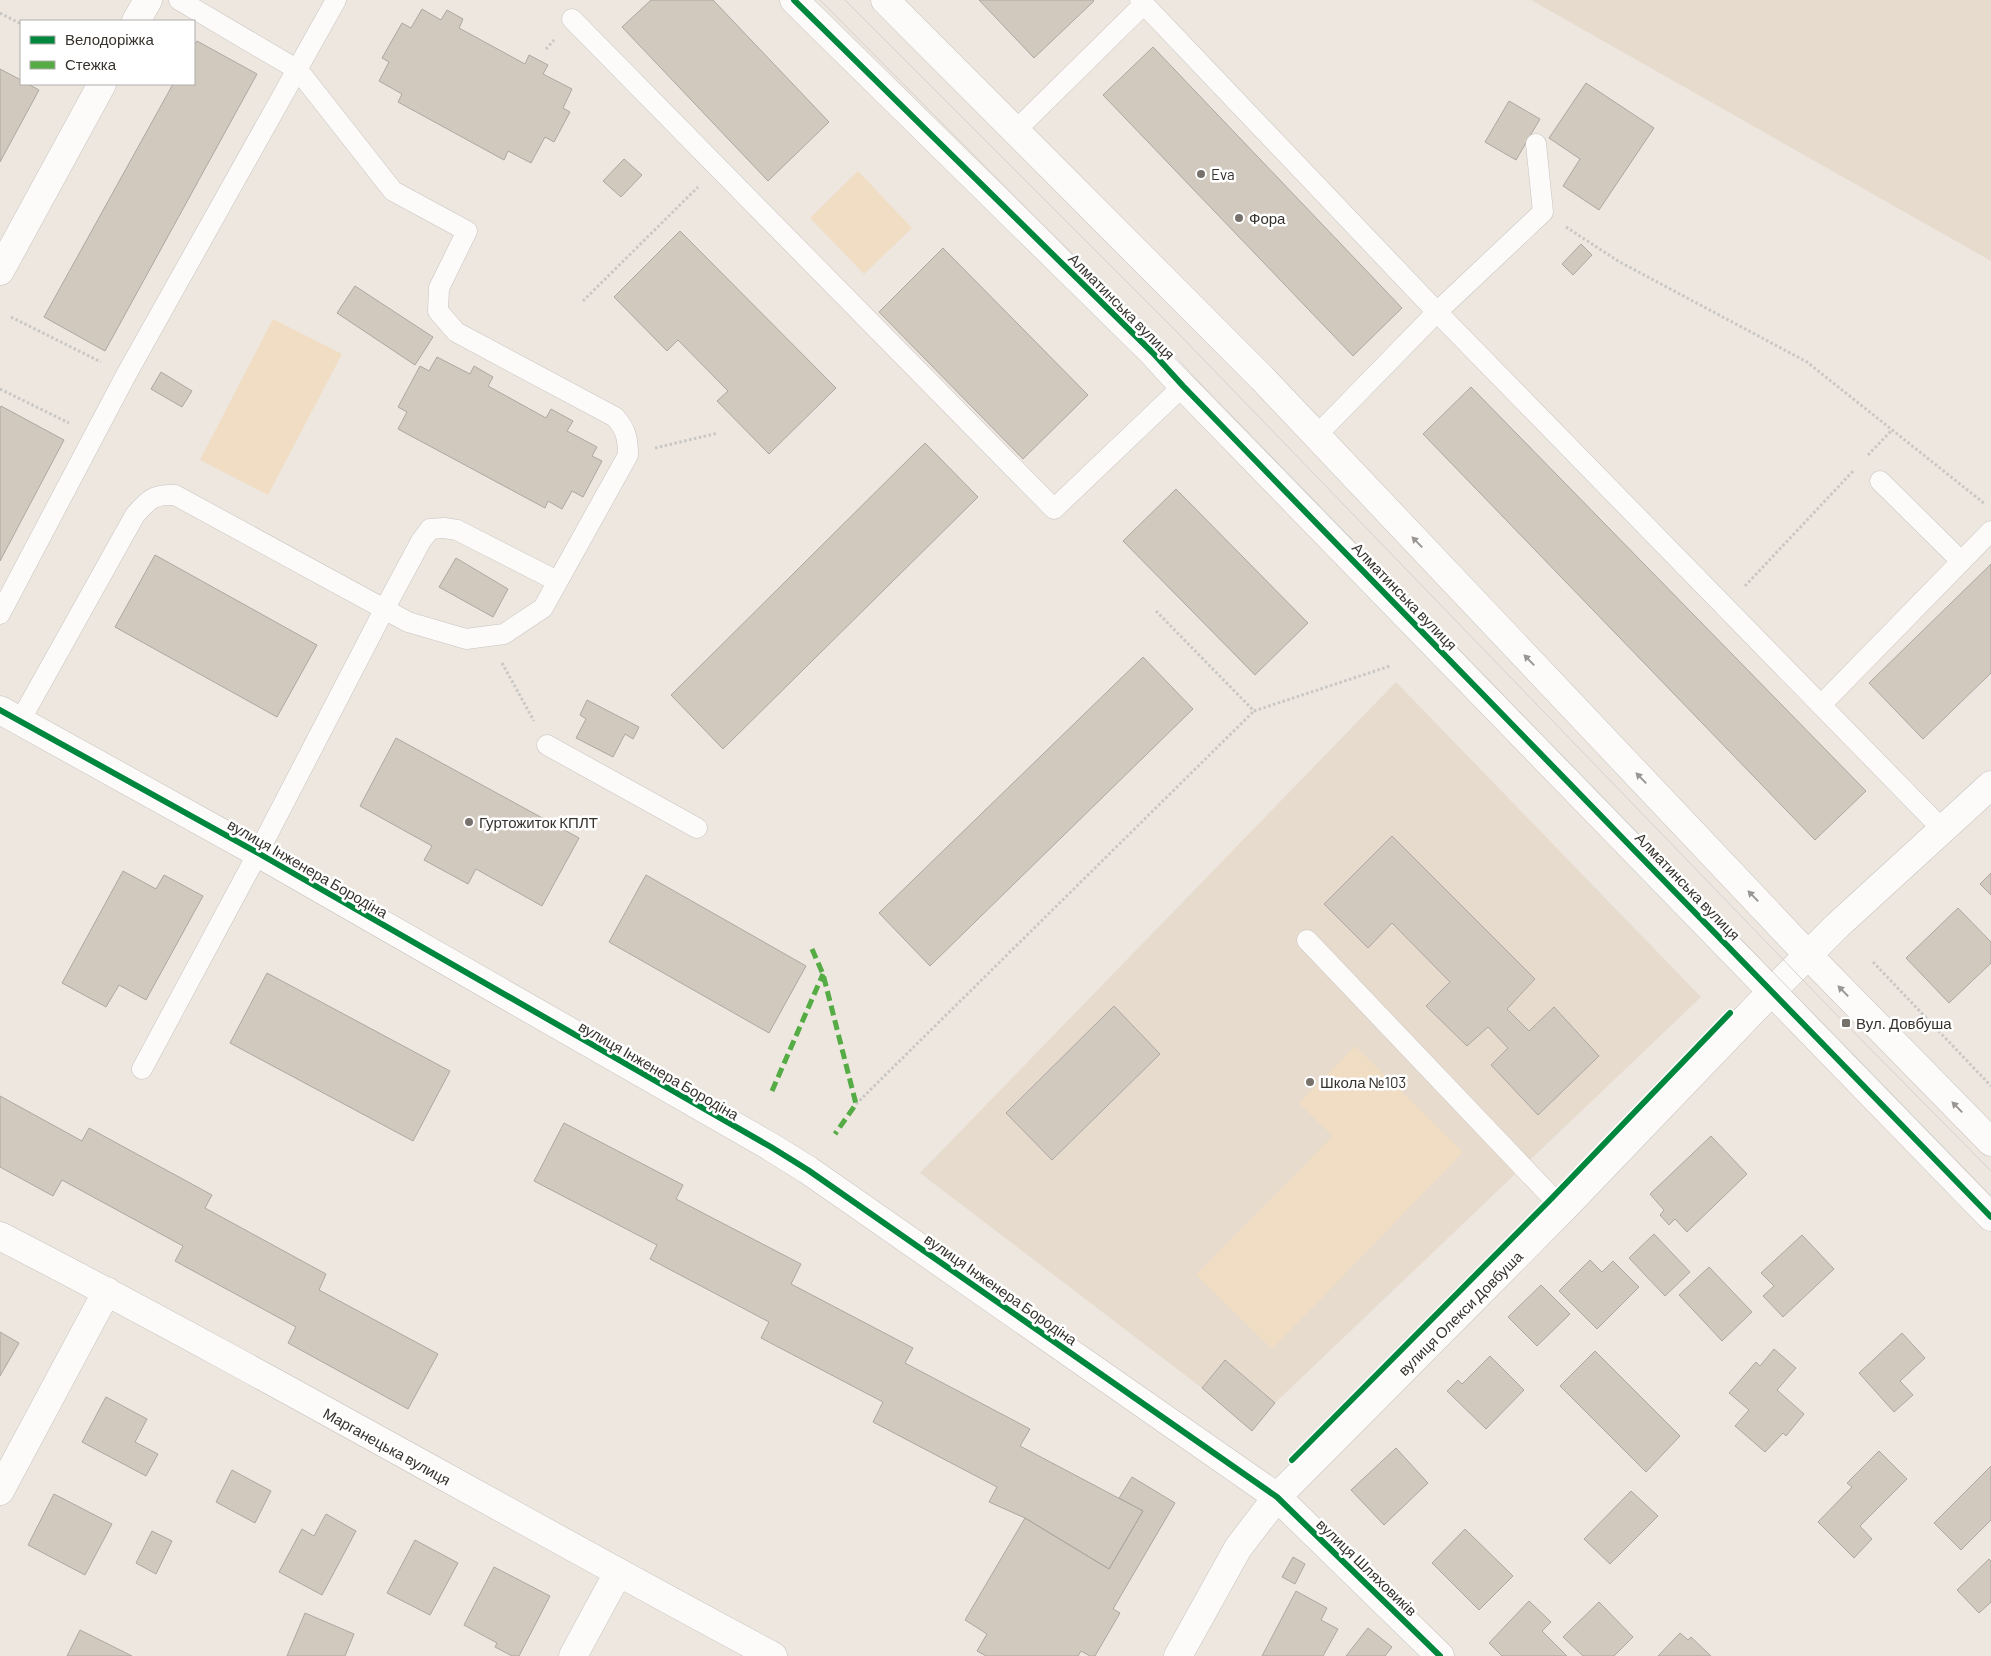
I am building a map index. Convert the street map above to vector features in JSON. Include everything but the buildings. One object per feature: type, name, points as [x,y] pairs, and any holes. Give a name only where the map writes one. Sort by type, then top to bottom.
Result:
[{"type":"street","points":[[137,20],[148,0]]},
{"type":"street","name":"Алматинська вулиця","points":[[794,0],[1153,353],[1991,1217]]},
{"type":"street","points":[[885,0],[1196,311],[1808,955],[1991,1142]]},
{"type":"street","points":[[0,271],[101,85]]},
{"type":"street","name":"вулиця Інженера Бородіна","points":[[10,715],[258,852],[786,1156],[1277,1497]]},
{"type":"street","name":"вулиця Олекси Довбуша","points":[[1178,1656],[1238,1548],[1277,1497],[1563,1210],[1772,990],[1838,925],[1991,785]]},
{"type":"street","name":"Марганецька вулиця","points":[[0,1236],[107,1291],[618,1573],[773,1656]]},
{"type":"street","points":[[0,1491],[107,1291]]},
{"type":"street","name":"вулиця Шляховиків","points":[[1277,1497],[1440,1656]]},
{"type":"street","points":[[573,1656],[618,1573]]},
{"type":"lane","points":[[10,715],[135,514],[147,501],[159,494],[175,495],[408,622],[466,639],[504,634],[543,608],[628,455],[628,442],[624,427],[615,417],[456,332],[438,311],[439,288],[468,231],[393,191],[298,70],[179,0]]},
{"type":"lane","points":[[0,614],[126,375],[336,0]]},
{"type":"lane","points":[[1015,131],[1142,2],[1437,312],[1943,830]]},
{"type":"lane","points":[[572,19],[716,168],[1054,509],[1183,386]]},
{"type":"lane","points":[[1316,436],[1437,312],[1543,212],[1536,144]]},
{"type":"lane","points":[[1880,481],[1962,561]]},
{"type":"lane","points":[[142,1069],[385,608],[421,541],[430,529],[444,528],[456,530],[557,581]]},
{"type":"lane","points":[[1821,704],[1991,531]]},
{"type":"lane","points":[[547,745],[697,828]]},
{"type":"lane","points":[[1307,940],[1563,1210]]},
{"type":"path","points":[[0,13],[20,23]]},
{"type":"path","points":[[583,301],[716,168]]},
{"type":"path","points":[[1543,212],[1618,261],[1807,362],[1991,509]]},
{"type":"path","points":[[11,317],[126,375]]},
{"type":"path","points":[[0,389],[94,435]]},
{"type":"path","points":[[1865,458],[1892,430]]},
{"type":"path","points":[[628,455],[718,433]]},
{"type":"path","points":[[1725,606],[1858,465]]},
{"type":"path","points":[[1156,611],[1254,711]]},
{"type":"path","points":[[488,636],[547,745]]},
{"type":"path","points":[[856,1104],[1254,711],[1390,666]]},
{"type":"path","points":[[1873,962],[1991,1086]]},
{"type":"shaded area","points":[[1531,0],[1991,0],[1991,261]]},
{"type":"shaded area","points":[[858,171],[912,228],[864,274],[810,218]]},
{"type":"shaded area","points":[[273,319],[342,354],[268,495],[200,460]]},
{"type":"shaded area","name":"Школа №103","points":[[1396,682],[1701,997],[1275,1403],[1225,1360],[1202,1388],[920,1173]]},
{"type":"shaded area","points":[[1355,1046],[1463,1152],[1272,1349],[1196,1275],[1333,1136],[1299,1103]]},
{"type":"tram line","points":[[820,0],[1162,345],[1991,1196]]},
{"type":"tram line","points":[[845,0],[1176,331],[1829,1007],[1991,1171]]},
{"type":"marked path","points":[[812,949],[823,974],[856,1104],[835,1134]]},
{"type":"marked path","points":[[772,1091],[823,974]]},
{"type":"cycle path","points":[[794,0],[1153,353],[1991,1217]]},
{"type":"cycle path","points":[[0,710],[258,853],[808,1170],[1277,1497],[1440,1656]]},
{"type":"cycle path","points":[[1292,1460],[1552,1198],[1730,1013]]},
{"type":"place","name":"Eva","points":[[1201,174]]},
{"type":"place","name":"Фора","points":[[1239,218]]},
{"type":"place","name":"Гуртожиток КПЛТ","points":[[469,822]]},
{"type":"place","name":"Вул. Довбуша","points":[[1846,1023]]},
{"type":"place","name":"Школа №103","points":[[1310,1082]]}]
